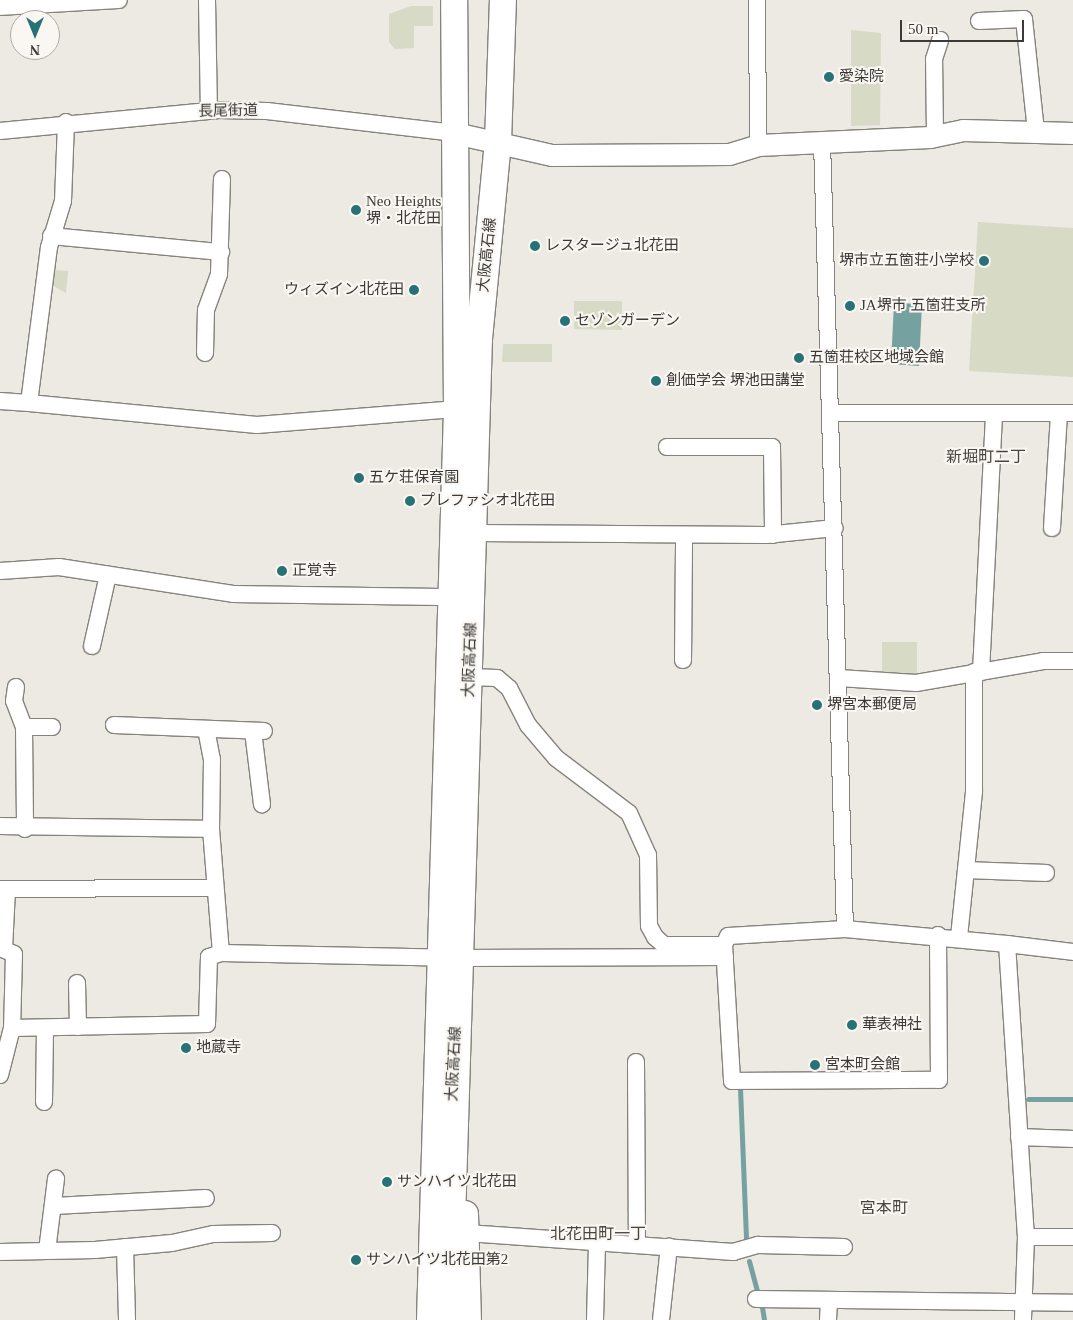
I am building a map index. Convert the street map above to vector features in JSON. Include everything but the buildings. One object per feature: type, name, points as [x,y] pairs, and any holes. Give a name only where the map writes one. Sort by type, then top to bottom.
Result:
[{"type":"main road","name":"大阪高石線","points":[[449,1320],[452,1111],[449,958],[460,597],[454,0]]},
{"type":"main road","name":"大阪高石線","points":[[430,1320],[431,1182],[470,677],[460,597],[474,533],[479,334],[498,142],[503,0]]},
{"type":"main road","points":[[452,1111],[467,1233],[468,1320]]},
{"type":"main road","points":[[414,1320],[420,1238],[431,1182]]},
{"type":"street","points":[[0,7],[119,0]]},
{"type":"street","points":[[207,0],[209,111]]},
{"type":"street","points":[[757,0],[758,145]]},
{"type":"street","points":[[979,21],[1024,19],[1036,131]]},
{"type":"street","points":[[935,136],[934,59],[940,40]]},
{"type":"street","name":"長尾街道","points":[[0,131],[66,122],[209,111],[267,111],[455,132]]},
{"type":"street","points":[[29,403],[51,236],[63,201],[66,122]]},
{"type":"street","points":[[455,132],[552,155],[729,154],[758,145],[935,136],[963,130],[1073,133]]},
{"type":"street","points":[[822,141],[835,528],[845,929]]},
{"type":"street","points":[[205,353],[206,310],[219,274],[222,179]]},
{"type":"street","points":[[51,236],[220,252]]},
{"type":"street","points":[[0,401],[257,425],[457,409]]},
{"type":"street","points":[[830,413],[1066,413],[1052,528]]},
{"type":"street","points":[[959,937],[974,791],[978,672],[994,413]]},
{"type":"street","points":[[667,447],[772,447],[773,535]]},
{"type":"street","points":[[474,533],[684,536],[773,535],[835,528]]},
{"type":"street","points":[[683,660],[684,536]]},
{"type":"street","points":[[0,570],[59,567],[233,594],[460,597]]},
{"type":"street","points":[[92,646],[108,575]]},
{"type":"street","points":[[839,678],[916,683],[1043,661],[1073,661]]},
{"type":"street","points":[[470,677],[497,678],[509,688],[528,725],[556,758],[629,813],[648,855],[649,926],[655,936],[664,945],[725,951]]},
{"type":"street","points":[[16,687],[14,701],[24,727],[25,829]]},
{"type":"street","points":[[114,725],[259,731],[262,804]]},
{"type":"street","points":[[24,727],[52,727]]},
{"type":"street","points":[[206,729],[212,759],[211,829],[221,953]]},
{"type":"street","points":[[0,826],[25,829],[211,829]]},
{"type":"street","points":[[966,870],[1046,873]]},
{"type":"street","points":[[0,1075],[12,1028],[14,954],[2,948],[3,889],[215,888]]},
{"type":"street","points":[[938,935],[939,1080],[732,1081],[725,951],[728,936],[845,929],[938,935],[959,937],[1073,952]]},
{"type":"street","points":[[1007,944],[1026,1237],[1023,1320]]},
{"type":"street","points":[[12,1028],[207,1024],[209,957],[221,953],[449,958],[725,951]]},
{"type":"street","points":[[78,983],[78,1027]]},
{"type":"street","points":[[44,1102],[45,1028]]},
{"type":"street","points":[[636,1062],[637,1244]]},
{"type":"street","points":[[1019,1137],[1073,1139]]},
{"type":"street","points":[[47,1251],[56,1179]]},
{"type":"street","points":[[54,1206],[206,1198]]},
{"type":"street","points":[[0,1252],[125,1246],[213,1234],[272,1233]]},
{"type":"street","points":[[467,1233],[742,1252],[758,1245],[844,1246]]},
{"type":"street","points":[[1026,1237],[1073,1237]]},
{"type":"street","points":[[595,1320],[597,1242]]},
{"type":"street","points":[[125,1246],[127,1320]]},
{"type":"street","points":[[661,1320],[669,1246]]},
{"type":"street","points":[[756,1300],[1073,1303]]},
{"type":"street","points":[[828,1320],[829,1301]]},
{"type":"green space","points":[[411,6],[433,6],[433,26],[414,26],[414,48],[395,49],[389,42],[389,14]]},
{"type":"green space","points":[[851,30],[881,33],[880,125],[851,126]]},
{"type":"green space","points":[[978,222],[1073,228],[1073,377],[969,371]]},
{"type":"green space","points":[[53,270],[68,271],[66,293],[52,285]]},
{"type":"green space","points":[[574,301],[622,301],[622,330],[574,329]]},
{"type":"green space","points":[[503,344],[552,344],[552,362],[502,362]]},
{"type":"green space","points":[[882,642],[917,642],[917,676],[882,675]]},
{"type":"water","points":[[894,303],[922,304],[919,366],[891,364]]},
{"type":"waterway","points":[[740,1088],[746,1239]]},
{"type":"waterway","points":[[1028,1099],[1073,1099]]},
{"type":"waterway","points":[[749,1261],[757,1290]]},
{"type":"waterway","points":[[762,1307],[764,1320]]},
{"type":"place","name":"愛染院","points":[[829,77]]},
{"type":"place","name":"Neo Heights 堺・北花田","points":[[356,210]]},
{"type":"place","name":"レスタージュ北花田","points":[[535,246]]},
{"type":"place","name":"堺市立五箇荘小学校","points":[[984,261]]},
{"type":"place","name":"ウィズイン北花田","points":[[414,290]]},
{"type":"place","name":"JA堺市 五箇荘支所","points":[[850,306]]},
{"type":"place","name":"セゾンガーデン","points":[[565,321]]},
{"type":"place","name":"五箇荘校区地域会館","points":[[799,358]]},
{"type":"place","name":"創価学会 堺池田講堂","points":[[656,381]]},
{"type":"place","name":"五ケ荘保育園","points":[[359,478]]},
{"type":"place","name":"プレファシオ北花田","points":[[410,501]]},
{"type":"place","name":"正覚寺","points":[[282,571]]},
{"type":"place","name":"堺宮本郵便局","points":[[817,705]]},
{"type":"place","name":"華表神社","points":[[852,1025]]},
{"type":"place","name":"地蔵寺","points":[[186,1048]]},
{"type":"place","name":"宮本町会館","points":[[815,1065]]},
{"type":"place","name":"サンハイツ北花田","points":[[387,1182]]},
{"type":"place","name":"サンハイツ北花田第2","points":[[356,1260]]},
{"type":"district","name":"新堀町二丁","points":[[986,457]]},
{"type":"district","name":"宮本町","points":[[884,1208]]},
{"type":"district","name":"北花田町一丁","points":[[598,1234]]}]
